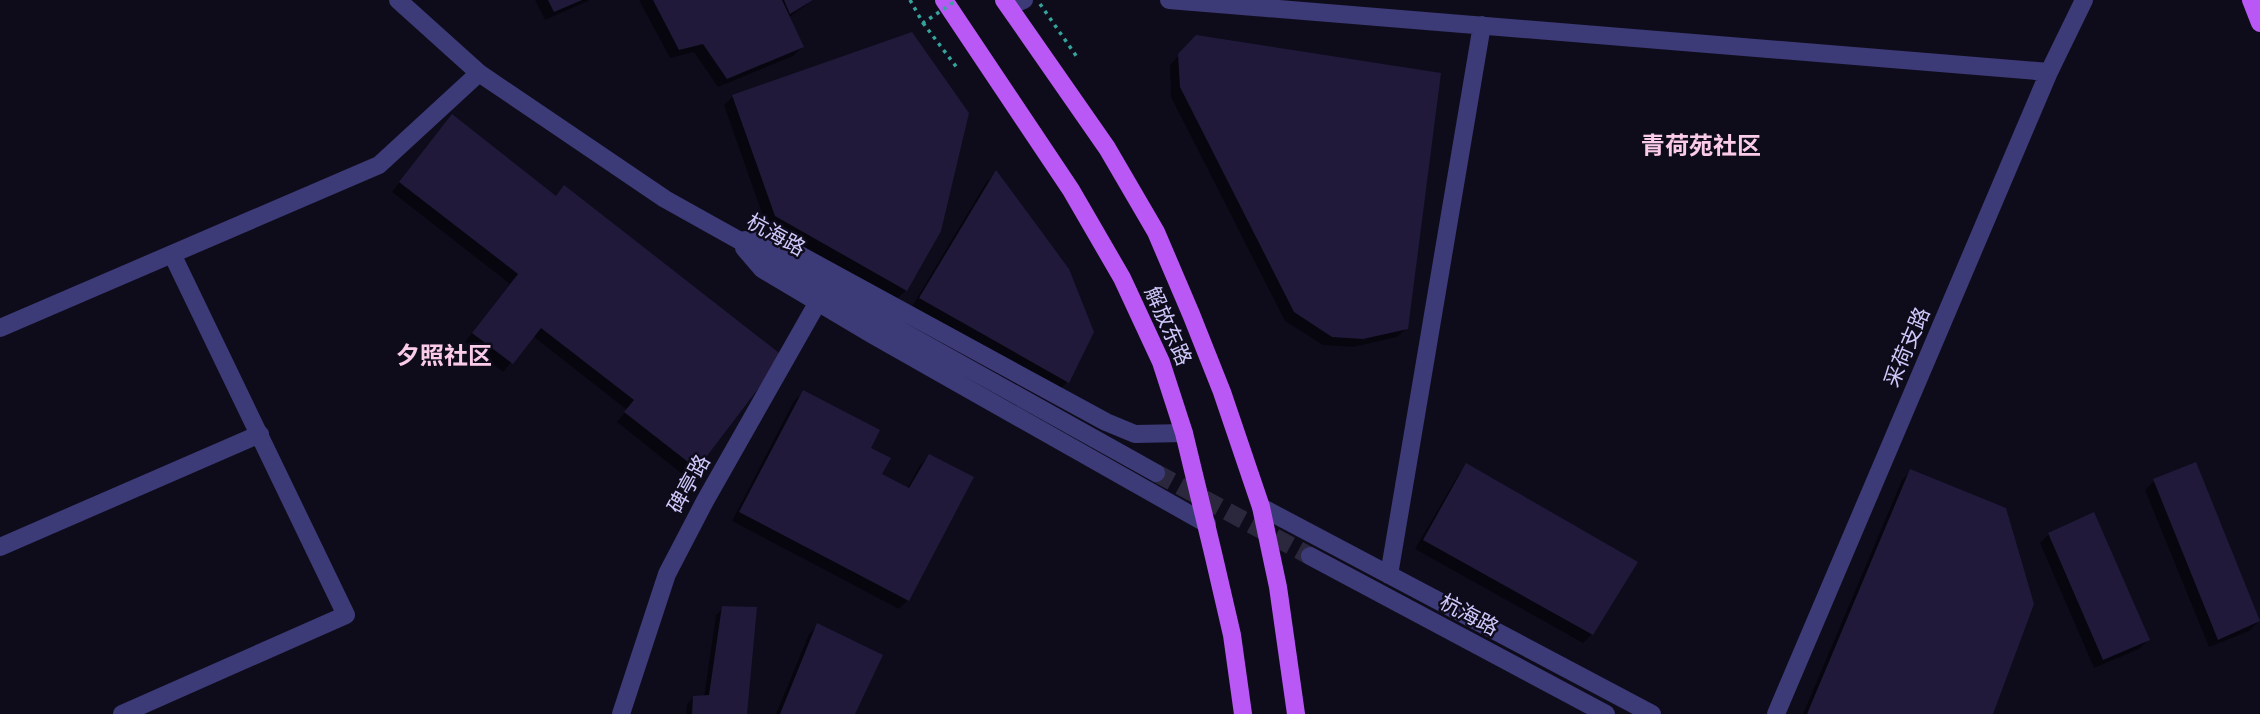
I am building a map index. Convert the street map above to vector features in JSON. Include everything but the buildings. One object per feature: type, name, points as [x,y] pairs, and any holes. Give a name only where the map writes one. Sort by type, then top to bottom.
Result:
[{"type":"main road","name":"解放东路","points":[[944,0],[1070,190],[1122,278],[1161,362],[1184,433],[1207,524],[1232,635],[1242,714]]},
{"type":"main road","points":[[2251,0],[2260,23]]},
{"type":"main road","name":"解放东路","points":[[1012,2],[1107,148],[1156,232],[1222,392],[1261,507],[1278,587],[1296,714]]},
{"type":"street","name":"杭海路","points":[[398,0],[478,73],[665,199],[738,239],[822,295],[1156,473]]},
{"type":"street","points":[[1169,0],[2049,72]]},
{"type":"street","name":"采荷支路","points":[[1776,714],[2049,72],[2084,0]]},
{"type":"street","points":[[1389,575],[1482,26]]},
{"type":"street","points":[[0,328],[379,165],[478,73]]},
{"type":"street","points":[[738,239],[776,242],[1106,422],[1135,434],[1184,433]]},
{"type":"street","points":[[122,714],[346,615],[173,254]]},
{"type":"street","points":[[822,295],[1207,524]]},
{"type":"street","name":"碑亭路","points":[[621,714],[667,574],[705,501],[822,295]]},
{"type":"street","points":[[0,547],[260,434]]},
{"type":"street","points":[[1261,507],[1653,714]]},
{"type":"street","name":"杭海路","points":[[1310,556],[1606,714]]},
{"type":"path","points":[[910,0],[923,23],[958,69]]},
{"type":"path","points":[[923,23],[957,0]]},
{"type":"path","points":[[1038,0],[1077,57]]},
{"type":"tunnel","points":[[1156,473],[1310,556]]},
{"type":"district","name":"青荷苑社区","points":[[1701,146]]},
{"type":"district","name":"夕照社区","points":[[444,356]]}]
